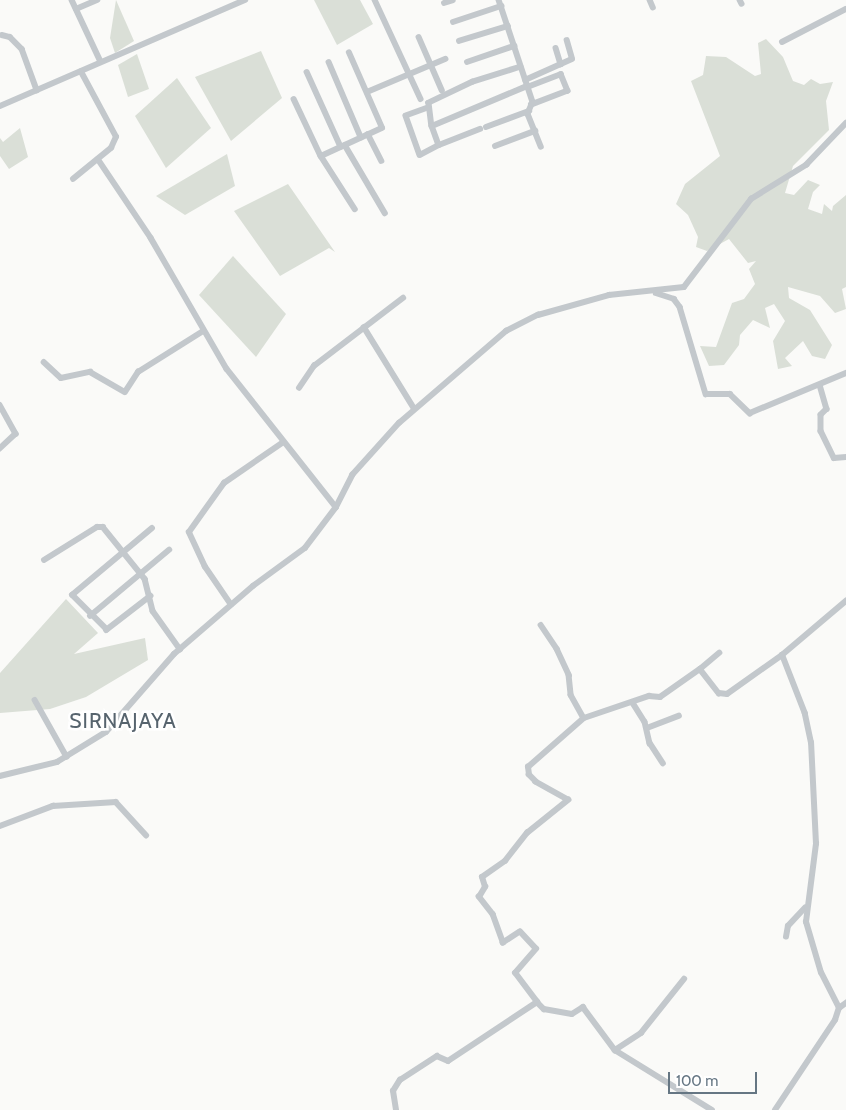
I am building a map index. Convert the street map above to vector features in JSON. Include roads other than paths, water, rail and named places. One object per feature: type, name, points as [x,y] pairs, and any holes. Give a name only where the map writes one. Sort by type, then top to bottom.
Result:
[{"type":"street","points":[[72,0],[101,62]]},
{"type":"street","points":[[76,9],[97,0]]},
{"type":"street","points":[[0,106],[245,0]]},
{"type":"street","points":[[375,0],[421,99]]},
{"type":"street","points":[[444,3],[453,0]]},
{"type":"street","points":[[453,22],[500,3],[528,84],[530,108],[541,147]]},
{"type":"street","points":[[782,42],[846,9]]},
{"type":"street","points":[[459,41],[508,26]]},
{"type":"street","points":[[2,35],[10,37],[22,48],[37,90]]},
{"type":"street","points":[[418,37],[442,90]]},
{"type":"street","points":[[528,84],[572,59],[568,41]]},
{"type":"street","points":[[467,62],[514,46]]},
{"type":"street","points":[[556,48],[561,64]]},
{"type":"street","points":[[321,156],[382,128],[349,53]]},
{"type":"street","points":[[367,92],[445,59]]},
{"type":"street","points":[[329,62],[362,137]]},
{"type":"street","points":[[439,145],[432,126],[428,108],[429,103],[473,82],[521,67]]},
{"type":"street","points":[[72,179],[98,159],[116,137],[80,72]]},
{"type":"street","points":[[306,72],[343,146],[385,214]]},
{"type":"street","points":[[428,108],[406,116],[420,155],[439,145],[568,91],[561,74],[528,84],[432,126]]},
{"type":"street","points":[[294,99],[321,156],[355,209]]},
{"type":"street","points":[[0,776],[67,757],[106,732],[180,649],[231,605],[299,553],[336,507],[361,463],[414,408],[520,323],[608,295],[654,292],[684,287],[750,199],[806,165],[846,123]]},
{"type":"street","points":[[495,146],[535,131]]},
{"type":"street","points":[[368,134],[382,161]]},
{"type":"street","points":[[98,159],[151,238],[203,331],[282,443],[336,507]]},
{"type":"street","points":[[654,292],[677,302],[708,395],[730,394],[746,411],[755,413],[846,373]]},
{"type":"street","points":[[299,388],[314,366],[403,298]]},
{"type":"street","points":[[364,327],[414,408]]},
{"type":"street","points":[[44,362],[62,378],[90,372],[125,392],[138,372],[203,331]]},
{"type":"street","points":[[820,385],[828,409],[821,415],[821,430],[834,458],[846,457]]},
{"type":"street","points":[[0,405],[16,434],[0,449]]},
{"type":"street","points":[[231,605],[204,567],[189,532],[224,483],[282,443]]},
{"type":"street","points":[[44,560],[97,526],[108,531],[141,574],[151,596],[153,611],[180,649]]},
{"type":"street","points":[[151,596],[109,630],[90,616],[72,595],[152,528]]},
{"type":"street","points":[[90,616],[169,550]]},
{"type":"street","points":[[700,669],[719,693],[727,694],[782,655],[846,601]]},
{"type":"street","points":[[541,625],[557,648],[569,675],[572,695],[584,718]]},
{"type":"street","points":[[712,1110],[615,1050],[582,1007],[572,1014],[544,1009],[515,973],[537,950],[520,932],[503,943],[494,915],[479,897],[485,887],[481,880],[511,855],[527,833],[568,800],[536,782],[527,770],[584,718],[633,703],[649,696],[660,697],[719,653]]},
{"type":"street","points":[[775,1110],[835,1020],[838,1008],[814,952],[805,908],[816,844],[811,743],[805,714],[782,655]]},
{"type":"street","points":[[35,700],[67,757]]},
{"type":"street","points":[[633,703],[647,728],[646,736],[664,763]]},
{"type":"street","points":[[647,728],[679,716]]},
{"type":"street","points":[[0,826],[52,806],[116,802],[146,835]]},
{"type":"street","points":[[786,937],[788,926],[805,908]]},
{"type":"street","points":[[615,1050],[641,1033],[684,980]]},
{"type":"street","points":[[396,1110],[393,1091],[400,1080],[437,1056],[448,1060],[537,1002]]},
{"type":"street","points":[[838,1008],[846,1003]]},
{"type":"district","name":"SIRNAJAYA","points":[[123,721]]}]
